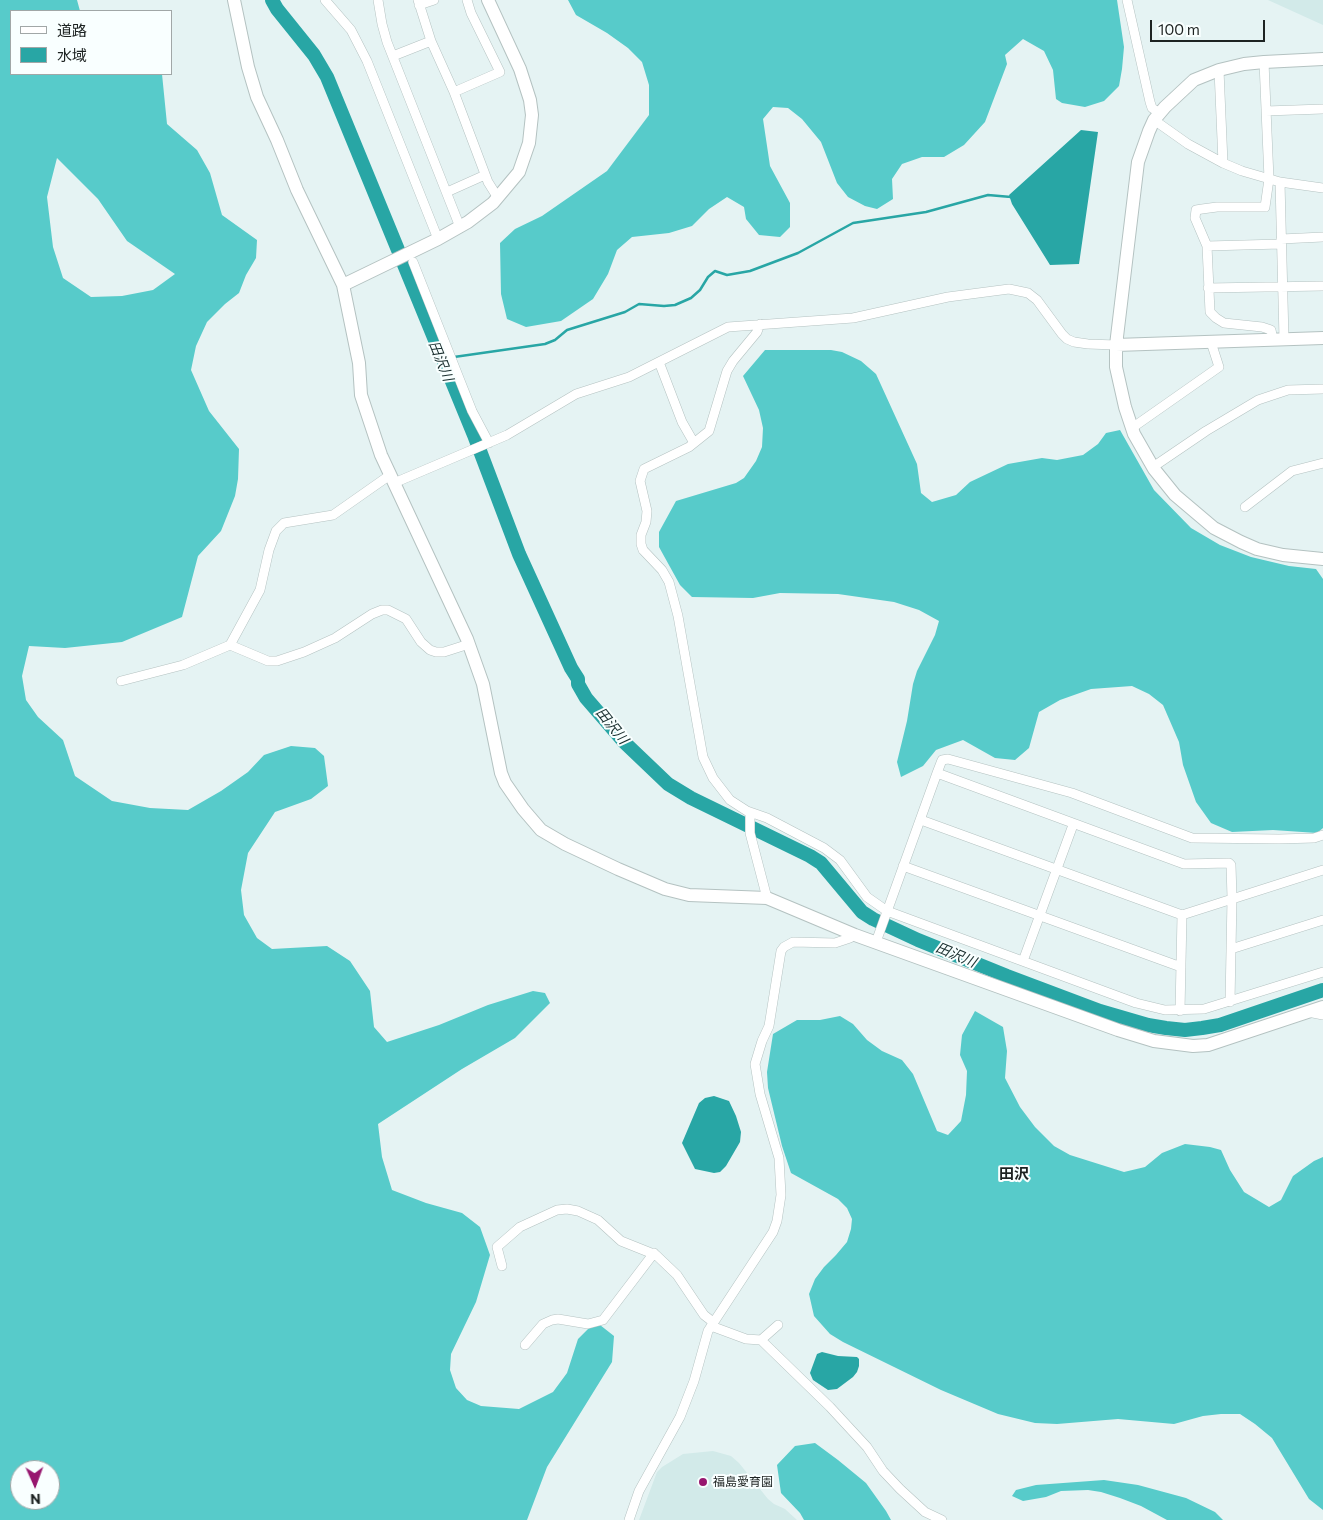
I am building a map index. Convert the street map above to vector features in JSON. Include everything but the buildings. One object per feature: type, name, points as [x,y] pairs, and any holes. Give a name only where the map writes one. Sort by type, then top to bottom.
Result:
[{"type":"street","points":[[234,0],[248,66],[257,97],[297,190],[343,285],[359,363],[361,395],[381,455],[469,644],[483,684],[501,773],[514,796],[541,830],[618,869],[666,889],[689,895],[767,898],[855,935],[1118,1030],[1154,1041],[1192,1046],[1208,1045],[1323,1007]]},
{"type":"street","points":[[325,0],[351,30],[368,61],[438,239]]},
{"type":"street","points":[[378,0],[382,24],[393,56],[460,227]]},
{"type":"street","points":[[434,0],[419,3],[431,41],[454,92],[485,174],[498,198]]},
{"type":"street","points":[[454,92],[500,72],[471,13],[467,0]]},
{"type":"street","points":[[343,285],[460,227],[498,198],[519,172],[529,143],[532,116],[530,100],[520,69],[488,0]]},
{"type":"street","points":[[1128,0],[1150,102],[1157,117],[1188,144],[1223,163],[1280,182],[1323,188]]},
{"type":"street","points":[[393,56],[431,41]]},
{"type":"street","points":[[1323,60],[1264,62],[1219,70],[1194,80],[1157,117],[1149,131],[1138,162],[1116,345],[1116,367],[1132,428],[1153,467],[1169,489],[1189,508],[1225,535],[1270,552],[1323,559]]},
{"type":"street","points":[[1264,62],[1269,179],[1265,207],[1217,207],[1196,210],[1195,218],[1207,246],[1210,312],[1216,318],[1232,324],[1262,327],[1271,330],[1279,340]]},
{"type":"street","points":[[1219,70],[1223,163]]},
{"type":"street","points":[[1266,111],[1323,109]]},
{"type":"street","points":[[447,192],[485,174]]},
{"type":"street","points":[[1279,340],[1282,286],[1280,182]]},
{"type":"street","points":[[1207,246],[1323,237]]},
{"type":"street","points":[[413,262],[472,411],[489,443]]},
{"type":"street","points":[[1208,288],[1323,286]]},
{"type":"street","points":[[121,681],[183,665],[230,645],[260,590],[268,550],[276,531],[284,523],[333,515],[392,479],[507,435],[576,394],[630,377],[728,327],[853,318],[948,297],[1009,289],[1028,293],[1037,300],[1062,334],[1074,342],[1116,345],[1323,338]]},
{"type":"street","points":[[760,324],[757,332],[727,371],[722,382],[713,422],[709,431],[694,444],[644,469],[640,481],[647,511],[646,522],[641,535],[641,544],[643,550],[662,570],[669,582],[674,599],[702,758],[713,778],[730,800],[749,816],[767,818],[824,848],[840,860],[867,898],[887,911],[1136,1003],[1165,1010],[1204,1009],[1323,972]]},
{"type":"street","points":[[1132,428],[1219,367],[1211,342]]},
{"type":"street","points":[[659,362],[682,422],[694,444]]},
{"type":"street","points":[[1153,467],[1206,431],[1258,400],[1288,390],[1323,389]]},
{"type":"street","points":[[1245,507],[1292,470],[1323,463]]},
{"type":"street","points":[[230,645],[268,661],[277,660],[304,652],[336,638],[372,614],[382,610],[388,610],[406,619],[430,650],[444,652],[469,644]]},
{"type":"street","points":[[876,942],[942,760],[948,759],[1072,793],[1192,838],[1279,839],[1314,838],[1323,835]]},
{"type":"street","points":[[937,773],[1184,864],[1229,863],[1231,865],[1232,898],[1230,1002]]},
{"type":"street","points":[[749,816],[750,834],[767,898]]},
{"type":"street","points":[[921,820],[1182,915],[1323,870]]},
{"type":"street","points":[[1023,961],[1074,824]]},
{"type":"street","points":[[903,866],[1181,967]]},
{"type":"street","points":[[1180,1010],[1182,915]]},
{"type":"street","points":[[1231,949],[1323,920]]},
{"type":"street","points":[[630,1520],[639,1491],[680,1417],[694,1381],[712,1324],[773,1232],[780,1211],[781,1174],[779,1158],[760,1094],[755,1064],[769,1026],[781,951],[793,942],[835,943],[855,935]]},
{"type":"street","points":[[1308,1012],[1323,1015]]},
{"type":"street","points":[[502,1266],[497,1247],[520,1228],[544,1215],[557,1210],[567,1209],[578,1211],[598,1220],[621,1241],[654,1254],[677,1275],[712,1324],[746,1339],[761,1340],[830,1407],[867,1447],[883,1471],[900,1489],[925,1512],[942,1520]]},
{"type":"street","points":[[525,1345],[542,1324],[552,1320],[558,1319],[588,1324],[603,1320],[654,1254]]},
{"type":"street","points":[[761,1340],[778,1325]]},
{"type":"shaded area","points":[[0,0],[77,0],[80,10],[10,10],[10,75],[162,75],[167,124],[197,150],[210,173],[222,215],[257,240],[256,258],[246,275],[239,293],[207,322],[196,346],[191,370],[209,411],[239,449],[238,479],[235,496],[221,531],[198,556],[182,617],[122,642],[65,648],[29,646],[22,676],[26,700],[38,717],[63,740],[75,776],[112,801],[150,808],[188,810],[221,791],[248,772],[264,755],[291,746],[315,748],[324,756],[328,786],[311,799],[275,812],[248,853],[241,890],[244,915],[257,938],[272,949],[327,946],[350,961],[370,991],[374,1027],[387,1042],[439,1025],[488,1005],[533,991],[545,993],[550,1003],[515,1038],[462,1069],[378,1124],[382,1157],[392,1190],[426,1203],[462,1213],[480,1227],[490,1255],[476,1302],[451,1354],[450,1370],[456,1388],[467,1400],[481,1406],[519,1409],[553,1392],[567,1373],[578,1339],[590,1327],[600,1325],[614,1336],[612,1362],[547,1467],[527,1520],[0,1520]],"holes":[[[57,158],[98,199],[127,241],[175,274],[153,290],[122,296],[91,297],[63,278],[53,247],[47,197]]]},
{"type":"shaded area","points":[[568,0],[1117,0],[1124,47],[1122,69],[1119,86],[1104,101],[1085,107],[1062,103],[1056,99],[1053,70],[1044,51],[1023,39],[1005,55],[1007,64],[985,122],[964,145],[944,157],[922,157],[902,164],[892,179],[893,199],[877,209],[865,206],[848,197],[837,183],[821,142],[802,119],[788,108],[773,107],[763,119],[770,166],[790,203],[790,227],[780,237],[759,235],[746,219],[744,207],[727,197],[709,209],[692,226],[669,233],[632,237],[617,250],[608,274],[593,299],[561,321],[526,327],[507,319],[501,294],[500,243],[515,229],[542,216],[607,171],[649,115],[649,85],[642,62],[628,48],[607,33],[576,15]]},
{"type":"shaded area","points":[[1268,0],[1323,0],[1323,25]]},
{"type":"shaded area","points":[[765,350],[831,350],[842,352],[861,361],[876,374],[917,464],[921,493],[932,502],[956,495],[970,482],[1008,464],[1042,458],[1057,460],[1083,455],[1098,444],[1106,433],[1120,430],[1154,490],[1191,528],[1220,545],[1251,557],[1289,566],[1316,569],[1323,579],[1323,828],[1317,833],[1273,830],[1232,832],[1211,823],[1196,802],[1183,765],[1179,742],[1163,705],[1149,694],[1132,686],[1091,689],[1060,700],[1039,712],[1029,748],[1015,760],[995,758],[963,740],[936,750],[923,766],[901,777],[897,762],[907,721],[913,684],[917,671],[935,635],[939,621],[919,610],[894,602],[838,594],[780,593],[753,598],[692,597],[680,585],[659,547],[659,532],[676,501],[736,483],[744,478],[756,461],[762,447],[763,428],[759,410],[743,376]]},
{"type":"shaded area","points":[[975,1011],[1003,1027],[1007,1051],[1005,1078],[1020,1107],[1035,1127],[1054,1146],[1070,1155],[1124,1172],[1145,1167],[1162,1153],[1185,1144],[1210,1147],[1221,1150],[1230,1170],[1244,1192],[1269,1207],[1281,1200],[1293,1176],[1323,1157],[1323,1510],[1309,1499],[1272,1438],[1240,1414],[1203,1416],[1174,1424],[1118,1419],[1057,1424],[1035,1423],[998,1414],[941,1390],[843,1342],[830,1334],[814,1316],[809,1294],[815,1279],[847,1242],[852,1219],[847,1208],[838,1199],[791,1173],[782,1146],[768,1088],[767,1072],[773,1034],[797,1020],[820,1020],[840,1016],[853,1024],[867,1040],[882,1051],[902,1060],[913,1074],[937,1131],[948,1135],[961,1121],[966,1095],[967,1071],[960,1055],[962,1035]]},
{"type":"shaded area","points":[[815,1443],[866,1483],[891,1520],[804,1520],[781,1493],[777,1465],[795,1446]]},
{"type":"shaded area","name":"福島愛育園","points":[[713,1451],[731,1456],[768,1499],[785,1509],[797,1520],[639,1520],[657,1472],[662,1467],[683,1454]]},
{"type":"shaded area","points":[[1104,1480],[1138,1485],[1186,1498],[1215,1512],[1223,1520],[1167,1520],[1141,1506],[1120,1498],[1088,1490],[1061,1491],[1046,1497],[1023,1501],[1012,1496],[1016,1490],[1036,1485]]},
{"type":"water","points":[[1081,130],[1098,132],[1079,264],[1050,265],[1012,204],[1009,195]]},
{"type":"water","points":[[714,1096],[729,1101],[741,1132],[740,1142],[726,1166],[720,1172],[714,1173],[695,1169],[682,1143],[699,1103],[705,1098]]},
{"type":"water","points":[[822,1352],[838,1356],[857,1357],[859,1359],[859,1366],[857,1372],[837,1389],[828,1390],[813,1380],[810,1373],[817,1354]]},
{"type":"waterway","name":"田沢川","points":[[272,0],[314,55],[327,77],[474,435],[519,554],[571,668],[578,679],[578,684],[586,698],[624,742],[668,784],[691,798],[821,863],[862,912],[873,919],[918,940],[1100,1011],[1148,1025],[1185,1030],[1220,1025],[1323,990]]},
{"type":"waterway","points":[[454,357],[545,344],[555,340],[567,330],[625,312],[639,304],[675,305],[691,298],[715,271],[727,275],[750,271],[798,253],[853,223],[926,212],[988,195],[1011,197]]},
{"type":"waterway","name":"田沢川","points":[[442,359],[448,358]]},
{"type":"place","name":"福島愛育園","points":[[703,1482]]},
{"type":"district","name":"田沢","points":[[1014,1174]]}]
